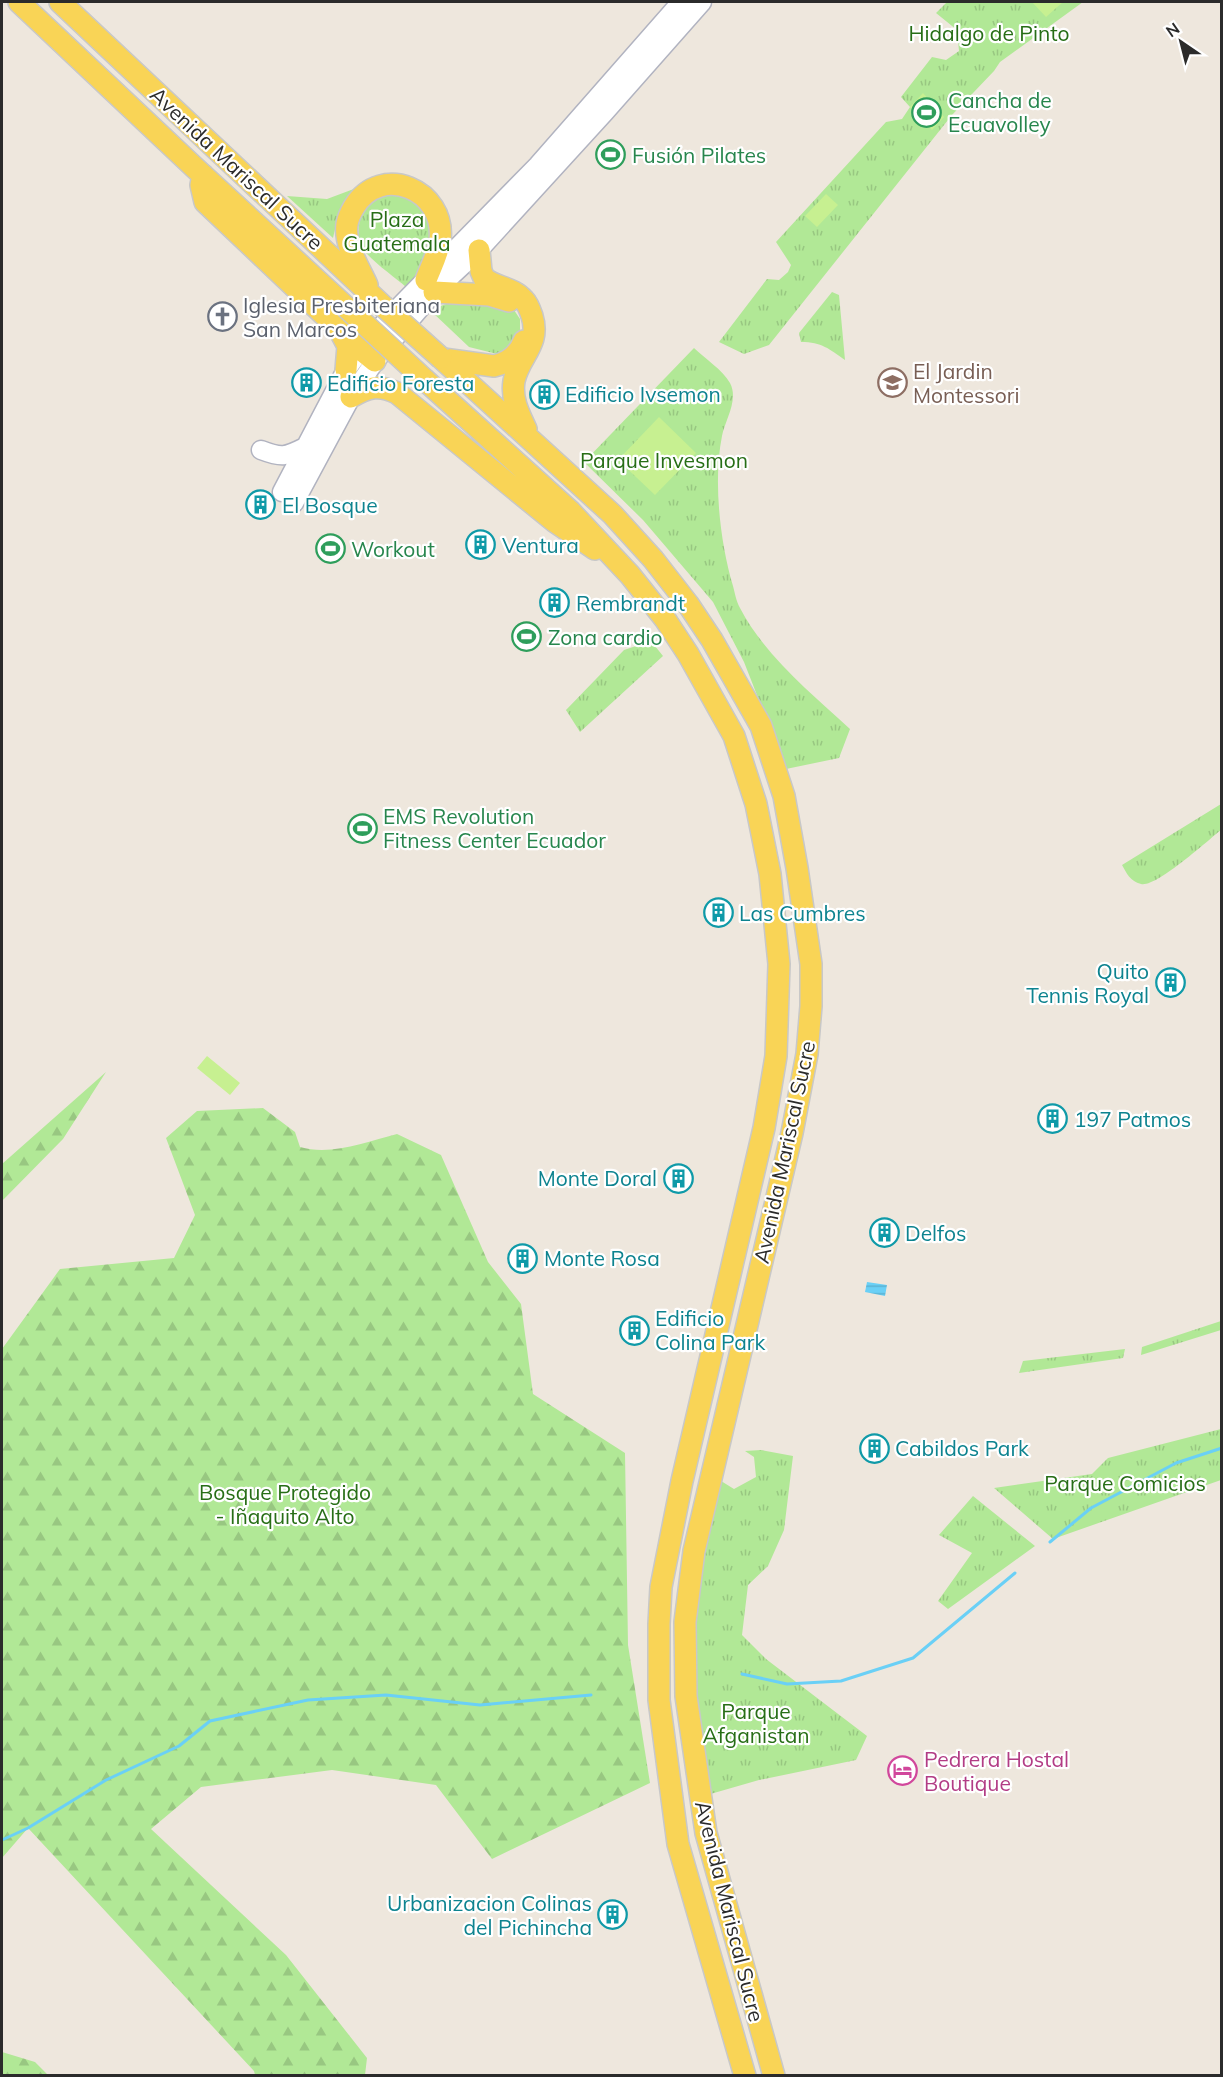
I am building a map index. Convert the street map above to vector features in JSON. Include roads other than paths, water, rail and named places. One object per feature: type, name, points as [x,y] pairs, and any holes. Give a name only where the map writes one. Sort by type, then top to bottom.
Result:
[{"type":"main road","name":"Avenida Mariscal Sucre","points":[[19,2],[203,175],[340,315],[368,355]]},
{"type":"main road","name":"Avenida Mariscal Sucre","points":[[60,2],[371,295],[530,438],[634,538],[688,604],[712,640],[762,726],[784,796],[811,964],[811,1006],[807,1054],[792,1133],[694,1551],[685,1622],[686,1696],[706,1833],[774,2076]]},
{"type":"main road","points":[[346,370],[368,355],[681,2]]},
{"type":"main road","points":[[430,286],[479,250],[702,2]]},
{"type":"main road","points":[[167,163],[196,188],[205,202]]},
{"type":"main road","name":"Avenida Mariscal Sucre","points":[[203,175],[201,185],[205,202],[340,315],[425,380],[570,511],[619,562],[665,619],[688,654],[734,736],[756,804],[770,874],[779,964],[776,1056],[764,1128],[682,1481],[661,1587],[659,1624],[659,1700],[678,1844],[745,2076]]},
{"type":"main road","points":[[371,295],[350,248],[347,222],[360,198],[371,189],[382,186],[394,185],[416,190],[427,199],[436,214],[440,241],[430,286]]},
{"type":"main road","points":[[479,250],[484,278],[516,292],[525,301],[533,320],[533,339],[516,374],[513,388],[516,405],[530,438]]},
{"type":"main road","points":[[430,286],[503,298],[513,302],[525,322],[525,337],[521,348],[510,360],[502,364],[486,365],[442,359]]},
{"type":"main road","points":[[340,315],[348,351],[346,370],[305,447],[288,498],[305,485],[318,455],[351,397],[368,355]]},
{"type":"main road","points":[[351,397],[362,390],[374,387],[397,393],[554,521],[587,545],[619,562]]},
{"type":"main road","points":[[261,450],[281,457],[305,447]]},
{"type":"water","points":[[867,1282],[887,1285],[885,1296],[865,1292]]},
{"type":"waterway","points":[[1050,1542],[1091,1508],[1176,1463],[1222,1448]]},
{"type":"waterway","points":[[742,1674],[787,1684],[841,1681],[913,1658],[1015,1573]]},
{"type":"waterway","points":[[2,1840],[28,1828],[106,1780],[179,1746],[210,1721],[308,1700],[386,1695],[480,1705],[591,1695]]},
{"type":"place","name":"Cancha de Ecuavolley","points":[[927,112]]},
{"type":"place","name":"Fusión Pilates","points":[[611,155]]},
{"type":"place","name":"Iglesia Presbiteriana San Marcos","points":[[222,317]]},
{"type":"place","name":"Edificio Foresta","points":[[306,383]]},
{"type":"place","name":"El Jardin Montessori","points":[[892,383]]},
{"type":"place","name":"Edificio Ivsemon","points":[[544,394]]},
{"type":"place","name":"El Bosque","points":[[261,505]]},
{"type":"place","name":"Ventura","points":[[481,545]]},
{"type":"place","name":"Workout","points":[[330,549]]},
{"type":"place","name":"Rembrandt","points":[[555,603]]},
{"type":"place","name":"Zona cardio","points":[[527,637]]},
{"type":"place","name":"EMS Revolution Fitness Center Ecuador","points":[[362,828]]},
{"type":"place","name":"Las Cumbres","points":[[718,913]]},
{"type":"place","name":"Quito Tennis Royal","points":[[1170,983]]},
{"type":"place","name":"197 Patmos","points":[[1053,1119]]},
{"type":"place","name":"Monte Doral","points":[[678,1178]]},
{"type":"place","name":"Delfos","points":[[884,1233]]},
{"type":"place","name":"Monte Rosa","points":[[523,1258]]},
{"type":"place","name":"Edificio Colina Park","points":[[634,1330]]},
{"type":"place","name":"Cabildos Park","points":[[874,1448]]},
{"type":"place","name":"Pedrera Hostal Boutique","points":[[903,1771]]},
{"type":"place","name":"Urbanizacion Colinas del Pichincha","points":[[613,1915]]},
{"type":"park label","name":"Hidalgo de Pinto","points":[[989,33]]},
{"type":"park label","name":"Plaza Guatemala","points":[[397,231]]},
{"type":"park label","name":"Parque Invesmon","points":[[664,460]]},
{"type":"park label","name":"Parque Comicios","points":[[1125,1483]]},
{"type":"park label","name":"Bosque Protegido - Iñaquito Alto","points":[[285,1504]]},
{"type":"park label","name":"Parque Afganistan","points":[[756,1723]]}]
